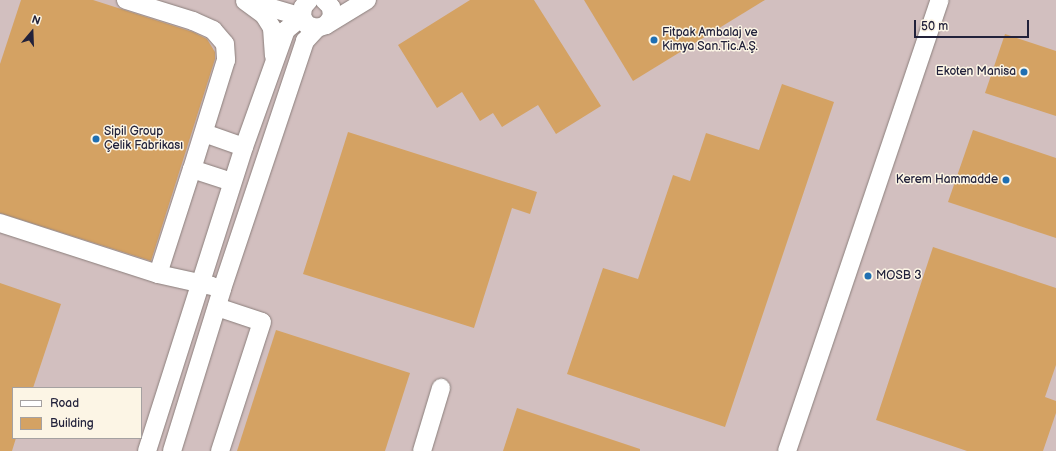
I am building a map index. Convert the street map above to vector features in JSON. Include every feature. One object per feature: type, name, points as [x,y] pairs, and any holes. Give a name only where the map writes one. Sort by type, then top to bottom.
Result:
[{"type":"street","points":[[126,0],[193,21],[213,30],[225,44],[226,60],[158,274]]},
{"type":"street","points":[[244,0],[302,17]]},
{"type":"street","points":[[244,0],[264,15],[272,28],[274,68]]},
{"type":"street","points":[[309,0],[303,7],[302,17],[307,25],[321,27],[330,22],[332,12],[331,7],[324,0]]},
{"type":"street","points":[[172,451],[222,288],[305,41],[321,27],[367,0]]},
{"type":"street","points":[[787,451],[940,0]]},
{"type":"street","points":[[147,451],[244,147],[274,68],[286,30],[302,17]]},
{"type":"street","points":[[204,133],[244,147]]},
{"type":"street","points":[[192,169],[232,182]]},
{"type":"street","points":[[0,223],[158,274],[222,288]]},
{"type":"street","points":[[217,307],[262,322],[220,451]]},
{"type":"street","points":[[422,451],[441,388]]},
{"type":"shaded area","points":[[0,0],[1056,0],[1056,451],[0,451]]},
{"type":"building","name":"Sipil Group Çelik Fabrikası","points":[[21,0],[93,0],[193,32],[207,39],[215,52],[215,59],[151,261],[0,213],[0,64]]},
{"type":"building","points":[[470,0],[534,0],[601,106],[556,134],[538,105],[502,127],[493,113],[480,121],[462,92],[437,108],[398,45]]},
{"type":"building","name":"Fitpak Ambalaj ve Kimya San.Tic.A.Ş.","points":[[584,0],[765,0],[633,81]]},
{"type":"building","name":"Ekoten Manisa","points":[[1005,34],[1056,51],[1056,116],[985,93]]},
{"type":"building","points":[[782,84],[834,102],[725,427],[567,374],[603,268],[638,279],[673,175],[690,181],[706,133],[759,150]]},
{"type":"building","name":"Kerem Hammadde","points":[[973,130],[1056,158],[1056,238],[948,202]]},
{"type":"building","points":[[348,132],[537,192],[530,214],[512,208],[474,328],[303,274]]},
{"type":"building","points":[[933,247],[1056,288],[1056,365],[1045,397],[1056,401],[1056,413],[1043,451],[967,451],[876,420]]},
{"type":"building","points":[[0,283],[61,304],[33,387],[12,387],[12,439],[16,439],[12,451],[0,451]]},
{"type":"building","points":[[276,330],[410,373],[385,451],[237,451]]},
{"type":"building","points":[[517,408],[640,449],[640,451],[503,451]]},
{"type":"place","name":"Fitpak Ambalaj ve Kimya San.Tic.A.Ş.","points":[[654,40]]},
{"type":"place","name":"Ekoten Manisa","points":[[1024,72]]},
{"type":"place","name":"Sipil Group Çelik Fabrikası","points":[[96,139]]},
{"type":"place","name":"Kerem Hammadde","points":[[1006,180]]},
{"type":"place","name":"MOSB 3","points":[[868,276]]}]
